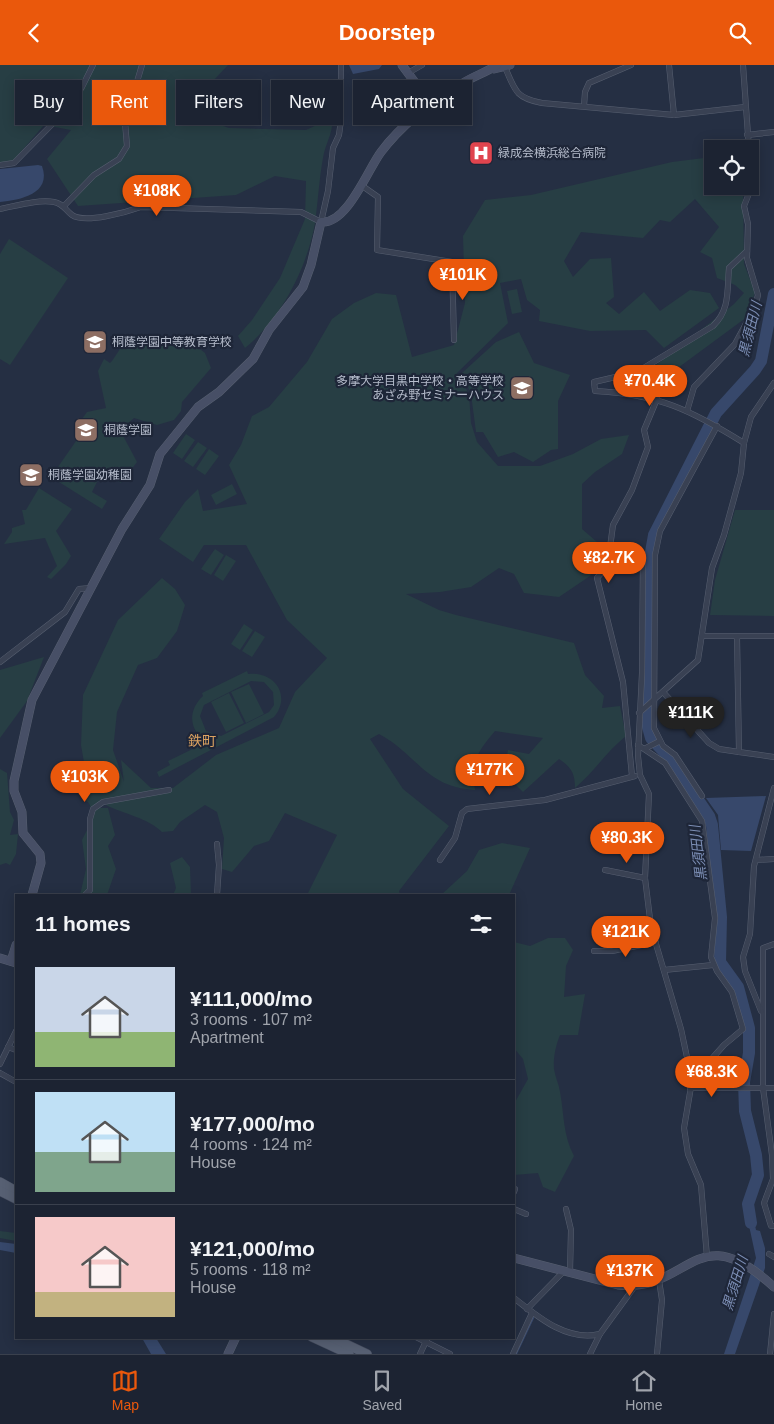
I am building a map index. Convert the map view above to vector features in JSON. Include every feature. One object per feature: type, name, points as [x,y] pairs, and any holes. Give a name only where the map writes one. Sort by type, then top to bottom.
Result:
[{"type":"main road","points":[[0,1183],[15,1190]]},
{"type":"main road","points":[[0,1191],[15,1198]]},
{"type":"main road","points":[[316,1339],[349,1354]]},
{"type":"main road","points":[[335,1339],[367,1354]]},
{"type":"street","points":[[0,165],[14,163],[69,107],[93,65]]},
{"type":"street","points":[[64,206],[94,175],[119,159],[127,146],[125,122],[142,65]]},
{"type":"street","points":[[32,894],[41,863],[40,854],[22,833],[22,812],[14,791],[14,781],[29,708],[53,657],[122,529],[150,485],[160,454],[198,407],[219,392],[253,359],[269,330],[303,287],[311,265],[322,222],[328,191],[332,148],[339,135],[341,120],[341,65]]},
{"type":"street","points":[[402,65],[413,80]]},
{"type":"street","points":[[408,73],[422,65]]},
{"type":"street","points":[[584,106],[585,92],[589,83],[631,65]]},
{"type":"street","points":[[669,65],[674,115]]},
{"type":"street","points":[[743,65],[748,140]]},
{"type":"street","points":[[468,80],[489,70],[504,66],[514,89],[525,100],[674,115],[745,107]]},
{"type":"street","points":[[0,209],[52,201],[64,206],[73,215],[82,218],[123,213],[141,207],[301,211],[327,223],[344,211],[382,150],[409,125]]},
{"type":"street","points":[[748,135],[774,132]]},
{"type":"street","points":[[361,185],[378,197],[377,250],[452,262],[454,340]]},
{"type":"street","points":[[687,411],[694,387],[735,343],[755,307],[758,295],[749,269],[747,251],[748,224],[744,206],[748,195]]},
{"type":"street","points":[[744,443],[716,425],[658,399],[628,393],[595,391],[594,382],[636,372],[713,326],[723,317],[726,309],[729,268],[747,251]]},
{"type":"street","points":[[641,711],[698,660],[712,568],[726,529],[741,473],[744,443],[751,417],[774,383]]},
{"type":"street","points":[[632,776],[623,682],[597,578],[603,571],[609,555],[613,525],[632,490],[648,447],[644,430],[658,399]]},
{"type":"street","points":[[702,796],[675,755],[663,746],[654,729],[654,563],[660,531],[716,425]]},
{"type":"street","points":[[643,556],[641,711],[638,745],[640,775],[649,794],[645,878],[656,942],[688,1057],[692,1081],[684,1122],[685,1137],[688,1154],[701,1185],[707,1257]]},
{"type":"street","points":[[0,662],[65,612],[79,589],[91,588]]},
{"type":"street","points":[[702,637],[774,636]]},
{"type":"street","points":[[737,637],[739,752]]},
{"type":"street","points":[[663,692],[709,743],[719,749],[774,757]]},
{"type":"street","points":[[646,748],[660,741]]},
{"type":"street","points":[[638,745],[646,748],[669,767],[704,825],[715,919],[711,949],[713,965],[732,992],[743,1029],[724,1045],[692,1081]]},
{"type":"street","points":[[440,860],[455,838],[462,813],[467,809],[545,800],[640,775]]},
{"type":"street","points":[[762,1013],[745,971],[743,957],[750,934],[752,880],[772,804],[774,788]]},
{"type":"street","points":[[86,894],[90,891],[90,819],[93,809],[103,802],[169,790]]},
{"type":"street","points":[[217,844],[219,865],[217,894]]},
{"type":"street","points":[[756,860],[774,859]]},
{"type":"street","points":[[605,871],[645,878]]},
{"type":"street","points":[[594,951],[612,951],[656,942]]},
{"type":"street","points":[[774,945],[763,948],[761,1088],[772,1155],[773,1179],[764,1203],[770,1226],[774,1226]]},
{"type":"street","points":[[0,958],[14,962]]},
{"type":"street","points":[[664,970],[713,965]]},
{"type":"street","points":[[0,1063],[15,1033]]},
{"type":"street","points":[[8,1047],[15,1050]]},
{"type":"street","points":[[0,1073],[15,1081]]},
{"type":"street","points":[[690,1088],[774,1087]]},
{"type":"street","points":[[515,1209],[526,1214]]},
{"type":"street","points":[[527,1309],[567,1272],[571,1230],[566,1209]]},
{"type":"street","points":[[769,1253],[774,1257]]},
{"type":"street","points":[[515,1258],[618,1285],[635,1286],[659,1280],[691,1261],[707,1257],[726,1257],[749,1267],[774,1287]]},
{"type":"street","points":[[656,1354],[662,1300],[659,1280]]},
{"type":"street","points":[[590,1354],[600,1334],[635,1286]]},
{"type":"street","points":[[515,1299],[548,1324],[580,1336],[600,1334]]},
{"type":"street","points":[[513,1354],[532,1313]]},
{"type":"street","points":[[770,1354],[774,1314]]},
{"type":"street","points":[[228,1354],[235,1339]]},
{"type":"street","points":[[420,1354],[427,1340],[450,1354]]},
{"type":"green space","points":[[0,65],[228,65],[214,80],[176,80],[176,125],[220,125],[229,128],[306,130],[317,125],[332,125],[324,153],[315,223],[299,275],[281,308],[270,323],[245,348],[238,336],[252,320],[280,278],[305,219],[306,181],[275,176],[236,195],[78,206],[47,159],[71,130],[44,125],[13,161],[0,163]]},
{"type":"green space","points":[[704,158],[704,195],[743,195],[744,264],[755,292],[747,317],[671,373],[644,386],[633,383],[734,304],[744,293],[735,285],[717,278],[712,258],[700,252],[719,227],[695,199],[670,222],[660,220],[643,238],[581,232],[564,261],[573,277],[590,259],[611,258],[614,297],[606,303],[619,314],[644,292],[660,311],[690,290],[710,293],[719,308],[664,348],[646,330],[590,331],[539,321],[540,310],[527,300],[521,279],[500,283],[508,323],[457,373],[469,394],[471,423],[477,442],[498,466],[540,466],[573,454],[601,439],[629,435],[622,454],[595,472],[582,484],[582,529],[604,548],[590,576],[559,597],[524,593],[514,574],[499,568],[471,587],[440,592],[406,594],[439,610],[456,615],[574,643],[585,675],[604,696],[602,708],[620,706],[626,736],[575,788],[572,771],[559,759],[523,792],[514,783],[505,765],[508,750],[529,754],[543,738],[495,731],[476,758],[474,772],[475,790],[458,788],[433,777],[392,742],[379,734],[370,739],[403,789],[449,826],[399,891],[400,894],[308,894],[337,835],[285,813],[269,841],[254,846],[232,872],[222,869],[224,838],[217,812],[205,805],[180,822],[173,831],[162,832],[150,823],[106,805],[110,801],[98,808],[108,808],[115,835],[108,846],[116,869],[107,894],[80,894],[86,869],[82,840],[94,816],[89,803],[85,800],[88,785],[81,745],[83,695],[118,620],[162,578],[175,589],[185,605],[177,631],[157,658],[138,665],[117,712],[113,750],[124,782],[121,760],[151,788],[173,788],[216,755],[279,728],[295,692],[327,658],[287,620],[246,545],[204,545],[193,562],[159,539],[185,502],[198,489],[203,511],[247,504],[229,465],[241,445],[252,416],[269,407],[307,362],[332,319],[354,303],[376,293],[396,295],[412,357],[454,345],[465,303],[463,236],[485,200],[531,195],[672,162]]},
{"type":"green space","points":[[9,239],[68,278],[10,365],[0,359],[0,254]]},
{"type":"green space","points":[[517,289],[522,312],[512,314],[507,291]]},
{"type":"green space","name":"多摩大学目黒中学校・高等学校 あざみ野セミナーハウス","points":[[519,332],[534,363],[570,375],[558,401],[558,449],[551,450],[533,462],[514,452],[498,457],[483,432],[476,432],[471,394],[462,373],[496,342]]},
{"type":"green space","points":[[183,336],[205,353],[211,368],[182,402],[181,411],[174,420],[157,425],[134,418],[120,430],[137,462],[121,483],[102,472],[92,492],[107,501],[102,509],[51,477],[83,431],[87,423],[82,419],[87,412],[106,408],[98,371],[104,359],[110,363],[124,343],[143,338],[167,343]]},
{"type":"green space","points":[[186,434],[195,440],[182,459],[173,453]]},
{"type":"green space","points":[[198,442],[207,448],[193,467],[184,461]]},
{"type":"green space","points":[[209,449],[219,456],[205,475],[196,469]]},
{"type":"green space","points":[[232,484],[237,494],[216,505],[211,495]]},
{"type":"green space","points":[[39,488],[72,509],[56,531],[71,556],[51,579],[47,577],[57,566],[45,538],[4,544],[12,532],[12,528],[25,524],[22,510],[26,510]]},
{"type":"green space","points":[[735,510],[774,510],[774,616],[710,615],[715,580]]},
{"type":"green space","points":[[215,549],[224,555],[211,575],[201,569]]},
{"type":"green space","points":[[226,555],[236,561],[223,581],[214,575]]},
{"type":"green space","points":[[244,624],[253,630],[240,650],[231,644]]},
{"type":"green space","points":[[255,631],[265,637],[252,657],[242,651]]},
{"type":"green space","points":[[44,657],[27,701],[0,738],[0,670]]},
{"type":"green space","points":[[247,671],[248,674],[266,676],[272,680],[281,693],[281,701],[274,717],[159,777],[157,772],[170,765],[168,761],[207,742],[197,732],[192,721],[194,708],[203,696],[202,693]],"holes":[[[251,681],[264,682],[273,692],[274,705],[269,712],[221,736],[206,731],[200,716],[204,705]]]},
{"type":"green space","points":[[249,684],[264,714],[246,723],[231,692]]},
{"type":"green space","points":[[229,693],[244,723],[226,732],[211,702]]},
{"type":"green space","points":[[0,769],[7,773],[10,812],[14,820],[10,835],[18,834],[16,854],[10,865],[6,863],[0,865]]},
{"type":"green space","points":[[502,843],[530,848],[509,894],[442,894],[467,871],[479,850]]},
{"type":"green space","points":[[182,857],[190,867],[191,894],[173,894],[176,888],[170,863]]},
{"type":"green space","points":[[548,938],[565,938],[573,950],[566,966],[564,997],[585,994],[578,1035],[560,1035],[554,1056],[554,1069],[566,1132],[574,1156],[555,1192],[543,1187],[538,1173],[515,1175],[515,1102],[528,1079],[523,1059],[515,1049],[515,942],[530,946]]},
{"type":"green space","points":[[0,1231],[15,1233],[15,1241],[0,1238]]},
{"type":"water","points":[[349,65],[382,65],[379,69],[353,74]]},
{"type":"water","points":[[42,166],[44,176],[38,189],[25,197],[0,202],[0,169]]},
{"type":"water","points":[[766,796],[751,851],[721,850],[718,815],[706,798]]},
{"type":"water","points":[[751,1206],[756,1230],[760,1231],[765,1248],[765,1268],[735,1354],[724,1354],[756,1258],[745,1207]]},
{"type":"water","points":[[0,1242],[15,1244],[15,1253],[0,1250]]},
{"type":"water","points":[[143,1339],[157,1339],[166,1354],[151,1354]]},
{"type":"waterway","name":"黒須田川","points":[[751,1223],[748,1204],[758,1175],[756,1155],[745,1111],[744,1082],[749,1053],[749,1028],[738,987],[720,962],[721,917],[712,825],[709,816],[669,757],[651,738],[648,727],[651,552],[654,535],[716,413],[761,361],[774,294]]},
{"type":"waterway","points":[[516,1354],[533,1318]]},
{"type":"place","name":"緑成会横浜総合病院","points":[[481,153]]},
{"type":"place","name":"桐蔭学園中等教育学校","points":[[95,342]]},
{"type":"place","name":"多摩大学目黒中学校・高等学校 あざみ野セミナーハウス","points":[[522,388]]},
{"type":"place","name":"桐蔭学園","points":[[86,430]]},
{"type":"place","name":"桐蔭学園幼稚園","points":[[31,475]]},
{"type":"district","name":"鉄町","points":[[202,741]]}]
